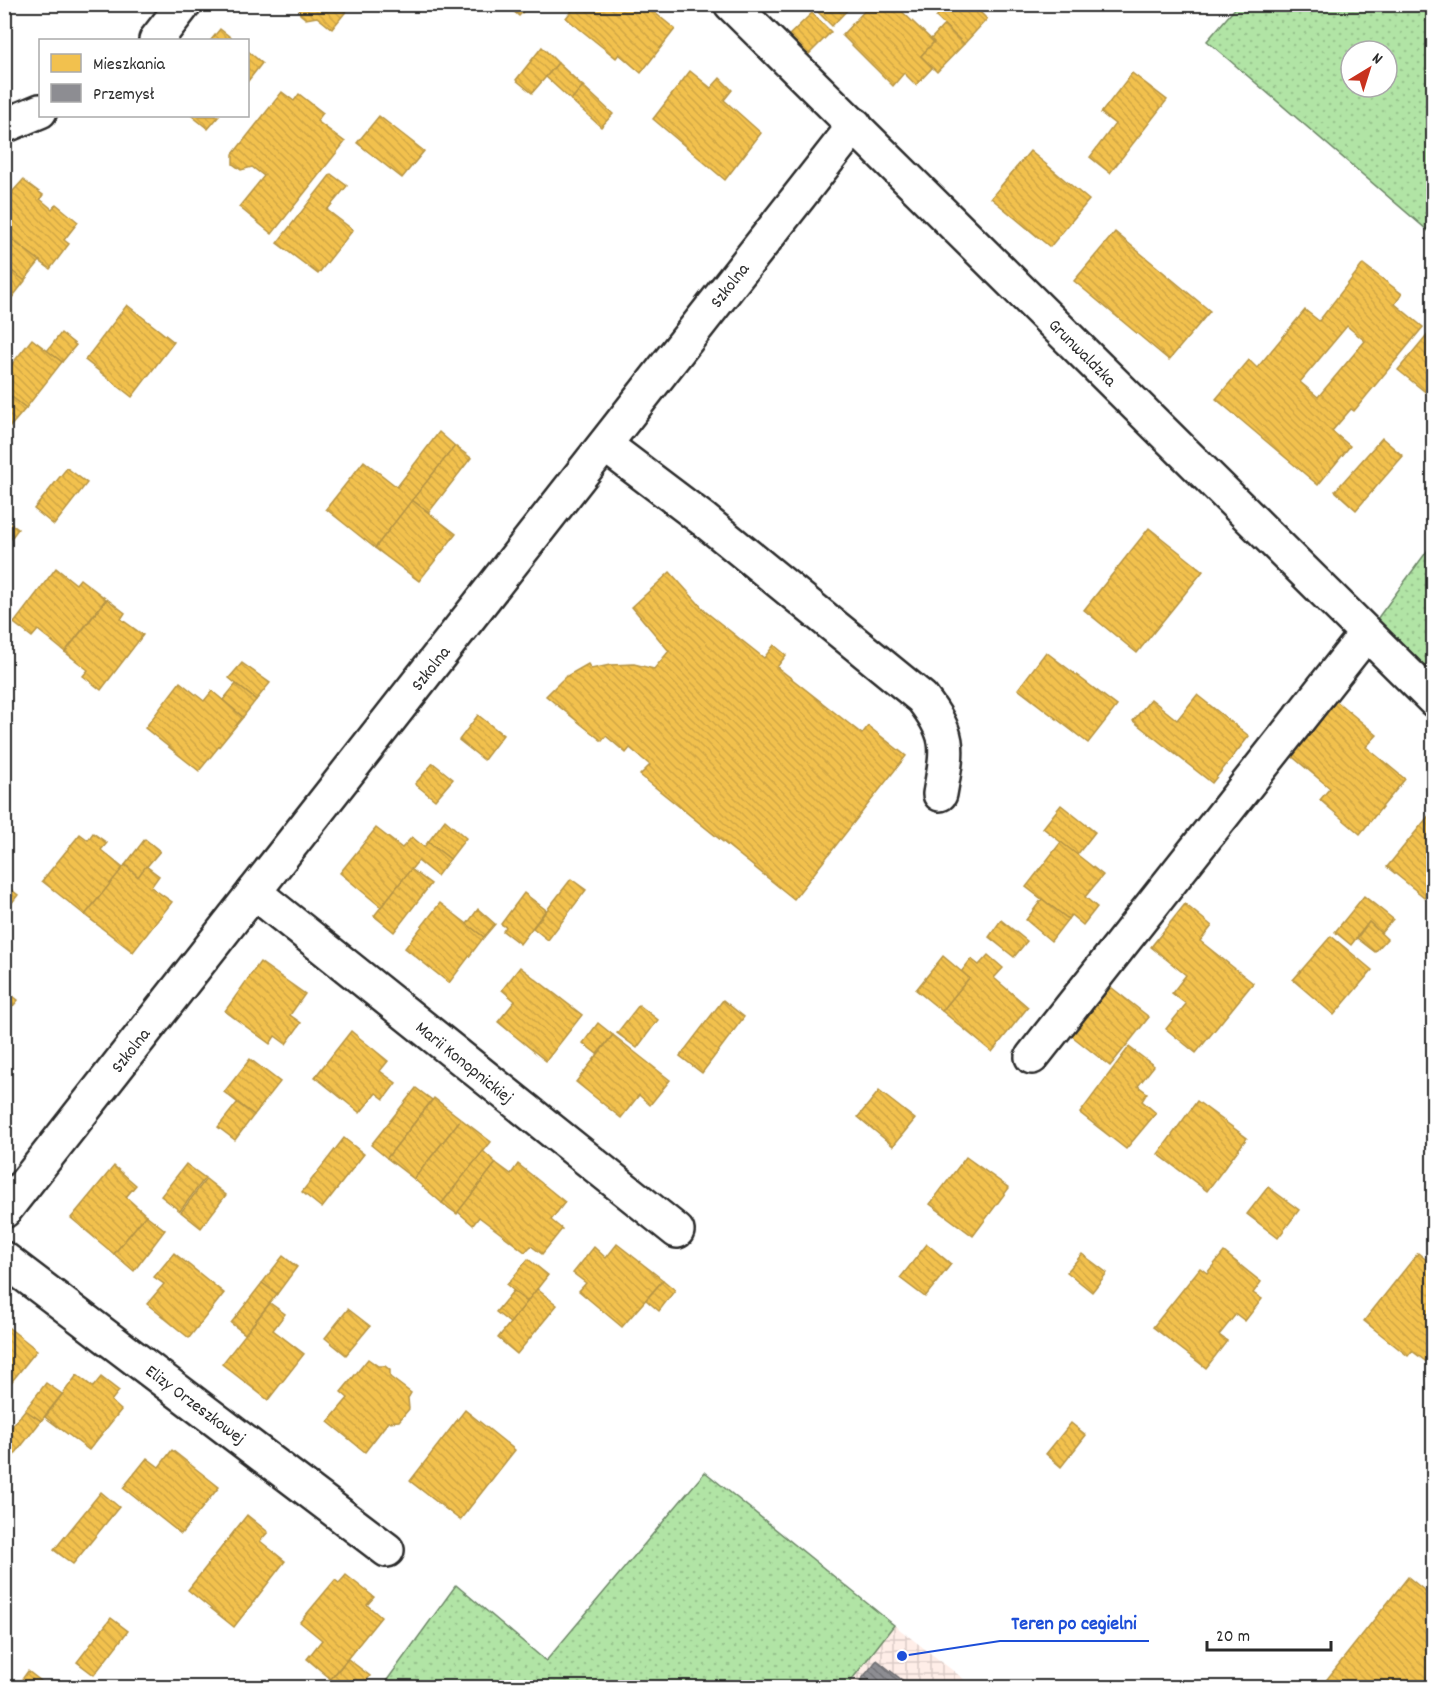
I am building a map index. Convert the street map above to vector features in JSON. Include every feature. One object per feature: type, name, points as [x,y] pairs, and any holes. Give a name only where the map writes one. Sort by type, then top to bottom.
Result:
[{"type":"street","points":[[157,39],[184,4]]},
{"type":"street","name":"Grunwaldzka","points":[[731,4],[1434,700]]},
{"type":"street","points":[[4,126],[39,111]]},
{"type":"street","name":"Szkolna","points":[[4,1211],[855,125]]},
{"type":"street","points":[[604,445],[704,520],[922,698],[937,717],[948,747],[940,794]]},
{"type":"street","points":[[1032,1056],[1366,634]]},
{"type":"street","name":"Marii Konopnickiej","points":[[254,892],[676,1231]]},
{"type":"street","name":"Elizy Orzeszkowej","points":[[4,1259],[387,1550]]},
{"type":"shaded area","points":[[894,1625],[974,1687],[846,1688]]},
{"type":"green space","points":[[1238,5],[1433,5],[1433,235],[1207,41]]},
{"type":"green space","points":[[1433,543],[1433,700],[1366,634]]},
{"type":"green space","points":[[705,1472],[894,1625],[846,1687],[382,1687],[456,1585],[546,1661]]},
{"type":"building: Mieszkania","points":[[352,4],[332,29],[317,17],[306,19],[300,14],[299,5]]},
{"type":"building: Mieszkania","points":[[505,4],[530,4],[519,16]]},
{"type":"building: Mieszkania","points":[[577,4],[644,4],[675,29],[641,73],[619,54],[616,58],[566,18]]},
{"type":"building: Mieszkania","points":[[810,4],[853,4],[832,26]]},
{"type":"building: Mieszkania","points":[[871,4],[894,4],[934,42],[921,56],[933,67],[916,85],[904,73],[893,86],[842,35]]},
{"type":"building: Mieszkania","points":[[948,4],[972,4],[987,19],[964,44],[936,17]]},
{"type":"building: Mieszkania","points":[[812,13],[831,32],[805,58],[785,39]]},
{"type":"building: Mieszkania","points":[[944,25],[964,44],[937,72],[921,56],[934,42],[931,39]]},
{"type":"building: Mieszkania","points":[[220,29],[233,39],[212,39]]},
{"type":"building: Mieszkania","points":[[542,47],[558,63],[532,93],[516,80]]},
{"type":"building: Mieszkania","points":[[249,52],[262,63],[249,80]]},
{"type":"building: Mieszkania","points":[[558,63],[583,86],[571,100],[546,77]]},
{"type":"building: Mieszkania","points":[[690,71],[711,88],[720,78],[732,90],[724,100],[761,133],[725,180],[653,119]]},
{"type":"building: Mieszkania","points":[[1132,73],[1167,100],[1110,173],[1090,157],[1115,124],[1101,113]]},
{"type":"building: Mieszkania","points":[[583,86],[613,114],[601,127],[571,100]]},
{"type":"building: Mieszkania","points":[[282,92],[294,101],[299,94],[323,113],[317,121],[345,142],[272,234],[239,207],[264,176],[252,167],[241,170],[233,164],[233,154]]},
{"type":"building: Mieszkania","points":[[379,116],[424,151],[402,178],[357,143]]},
{"type":"building: Mieszkania","points":[[193,117],[218,117],[208,129]]},
{"type":"building: Mieszkania","points":[[1030,151],[1089,200],[1050,247],[991,198]]},
{"type":"building: Mieszkania","points":[[331,174],[347,186],[327,210],[353,230],[318,274],[277,243]]},
{"type":"building: Mieszkania","points":[[23,180],[43,195],[40,199],[52,209],[56,204],[78,222],[64,240],[69,244],[50,269],[4,234],[4,201]]},
{"type":"building: Mieszkania","points":[[1115,232],[1210,311],[1169,360],[1074,281]]},
{"type":"building: Mieszkania","points":[[4,234],[40,261],[24,281],[4,265]]},
{"type":"building: Mieszkania","points":[[1363,264],[1402,294],[1395,304],[1423,327],[1354,411],[1351,409],[1332,431],[1350,446],[1318,485],[1216,399],[1249,360],[1257,368],[1305,310],[1319,321]],"holes":[[[1347,326],[1365,341],[1318,397],[1300,382]]]},
{"type":"building: Mieszkania","points":[[4,265],[25,281],[4,308]]},
{"type":"building: Mieszkania","points":[[127,305],[174,342],[132,397],[85,360]]},
{"type":"building: Mieszkania","points":[[1430,331],[1434,334],[1434,399],[1398,370]]},
{"type":"building: Mieszkania","points":[[61,333],[76,345],[62,362],[47,351]]},
{"type":"building: Mieszkania","points":[[32,339],[62,362],[26,408],[4,391],[4,363],[7,360],[12,364]]},
{"type":"building: Mieszkania","points":[[4,391],[26,408],[4,434]]},
{"type":"building: Mieszkania","points":[[439,432],[455,446],[375,548],[326,509],[364,461],[397,487]]},
{"type":"building: Mieszkania","points":[[1382,438],[1403,456],[1356,510],[1335,491]]},
{"type":"building: Mieszkania","points":[[455,446],[471,458],[429,512],[412,500]]},
{"type":"building: Mieszkania","points":[[67,468],[87,483],[54,525],[34,509]]},
{"type":"building: Mieszkania","points":[[412,500],[456,534],[419,581],[375,548]]},
{"type":"building: Mieszkania","points":[[4,519],[18,529],[4,548]]},
{"type":"building: Mieszkania","points":[[1149,528],[1203,571],[1137,653],[1084,610]]},
{"type":"building: Mieszkania","points":[[56,568],[76,584],[80,579],[106,599],[65,652],[38,630],[32,637],[14,623]]},
{"type":"building: Mieszkania","points":[[670,572],[706,612],[764,658],[774,645],[786,655],[777,667],[862,734],[868,726],[906,756],[794,899],[640,775],[650,765],[630,748],[626,753],[606,736],[602,741],[546,696],[565,677],[588,664],[591,669],[634,664],[654,669],[669,651],[632,607]]},
{"type":"building: Mieszkania","points":[[107,599],[125,613],[121,619],[143,635],[101,690],[83,676],[88,670],[65,652]]},
{"type":"building: Mieszkania","points":[[1046,652],[1117,706],[1088,743],[1018,689]]},
{"type":"building: Mieszkania","points":[[242,663],[270,683],[256,700],[229,678]]},
{"type":"building: Mieszkania","points":[[180,682],[204,701],[212,691],[243,717],[199,771],[145,728]]},
{"type":"building: Mieszkania","points":[[236,684],[256,700],[243,717],[223,700]]},
{"type":"building: Mieszkania","points":[[1197,695],[1249,736],[1212,783],[1133,721],[1151,699],[1177,720]]},
{"type":"building: Mieszkania","points":[[1329,695],[1377,735],[1366,747],[1405,779],[1360,834],[1320,800],[1330,788],[1283,749]]},
{"type":"building: Mieszkania","points":[[478,715],[503,735],[484,760],[459,740]]},
{"type":"building: Mieszkania","points":[[433,763],[453,779],[435,800],[415,784]]},
{"type":"building: Mieszkania","points":[[1061,805],[1095,832],[1077,855],[1043,828]]},
{"type":"building: Mieszkania","points":[[1431,813],[1434,815],[1434,896],[1429,901],[1387,867]]},
{"type":"building: Mieszkania","points":[[445,820],[466,838],[450,859],[428,842]]},
{"type":"building: Mieszkania","points":[[376,828],[402,848],[412,837],[424,847],[428,842],[450,859],[437,876],[418,861],[381,907],[340,873]]},
{"type":"building: Mieszkania","points":[[93,833],[107,843],[101,850],[123,868],[85,915],[42,881],[80,834],[88,840]]},
{"type":"building: Mieszkania","points":[[145,839],[160,851],[138,877],[125,865]]},
{"type":"building: Mieszkania","points":[[1061,842],[1103,875],[1085,897],[1097,907],[1083,925],[1071,915],[1068,919],[1026,887]]},
{"type":"building: Mieszkania","points":[[125,865],[138,877],[146,866],[159,876],[151,887],[172,902],[133,952],[85,915]]},
{"type":"building: Mieszkania","points":[[411,869],[431,884],[394,932],[374,916]]},
{"type":"building: Mieszkania","points":[[571,879],[586,890],[548,940],[533,928]]},
{"type":"building: Mieszkania","points":[[4,884],[18,895],[4,913]]},
{"type":"building: Mieszkania","points":[[524,893],[546,910],[520,944],[503,931],[506,927],[501,924]]},
{"type":"building: Mieszkania","points":[[1364,896],[1393,919],[1381,933],[1369,922],[1351,945],[1335,932]]},
{"type":"building: Mieszkania","points":[[1042,899],[1068,919],[1051,941],[1026,920]]},
{"type":"building: Mieszkania","points":[[440,903],[484,937],[449,983],[405,948]]},
{"type":"building: Mieszkania","points":[[1185,904],[1212,926],[1200,941],[1253,983],[1196,1053],[1166,1029],[1186,1004],[1172,993],[1186,975],[1151,947]]},
{"type":"building: Mieszkania","points":[[478,909],[495,924],[484,937],[467,924]]},
{"type":"building: Mieszkania","points":[[1001,920],[1027,941],[1014,957],[989,937]]},
{"type":"building: Mieszkania","points":[[1369,922],[1387,939],[1375,952],[1357,938]]},
{"type":"building: Mieszkania","points":[[1331,936],[1372,970],[1334,1015],[1293,980]]},
{"type":"building: Mieszkania","points":[[988,955],[1003,968],[994,978],[1028,1007],[992,1052],[942,1011],[969,978],[961,972],[971,959],[979,965]]},
{"type":"building: Mieszkania","points":[[943,956],[969,978],[942,1011],[916,990]]},
{"type":"building: Mieszkania","points":[[260,962],[305,994],[290,1015],[301,1023],[286,1044],[275,1036],[270,1044],[225,1011]]},
{"type":"building: Mieszkania","points":[[520,967],[582,1015],[546,1061],[498,1022],[515,1001],[502,990]]},
{"type":"building: Mieszkania","points":[[1107,984],[1149,1017],[1110,1066],[1068,1033]]},
{"type":"building: Mieszkania","points":[[4,989],[18,1000],[4,1017]]},
{"type":"building: Mieszkania","points":[[723,1000],[744,1017],[702,1073],[680,1056]]},
{"type":"building: Mieszkania","points":[[639,1005],[658,1020],[637,1048],[617,1033]]},
{"type":"building: Mieszkania","points":[[598,1023],[613,1035],[597,1054],[583,1043]]},
{"type":"building: Mieszkania","points":[[351,1031],[388,1061],[380,1071],[396,1083],[384,1099],[376,1093],[360,1113],[315,1077]]},
{"type":"building: Mieszkania","points":[[613,1035],[670,1080],[650,1105],[639,1095],[621,1118],[576,1082]]},
{"type":"building: Mieszkania","points":[[1129,1047],[1154,1066],[1138,1086],[1147,1093],[1142,1101],[1156,1113],[1126,1149],[1080,1113]]},
{"type":"building: Mieszkania","points":[[250,1059],[280,1082],[254,1115],[224,1092]]},
{"type":"building: Mieszkania","points":[[416,1088],[432,1100],[387,1158],[371,1145]]},
{"type":"building: Mieszkania","points":[[879,1091],[915,1119],[893,1146],[858,1117]]},
{"type":"building: Mieszkania","points":[[434,1098],[461,1119],[414,1179],[387,1158]]},
{"type":"building: Mieszkania","points":[[1197,1101],[1247,1138],[1207,1191],[1158,1154]]},
{"type":"building: Mieszkania","points":[[237,1103],[254,1115],[235,1140],[218,1127]]},
{"type":"building: Mieszkania","points":[[461,1119],[491,1142],[442,1203],[414,1179]]},
{"type":"building: Mieszkania","points":[[344,1138],[364,1154],[322,1208],[302,1192]]},
{"type":"building: Mieszkania","points":[[483,1151],[496,1163],[457,1214],[442,1203]]},
{"type":"building: Mieszkania","points":[[966,1157],[1009,1188],[973,1236],[930,1204]]},
{"type":"building: Mieszkania","points":[[496,1163],[511,1174],[518,1164],[565,1202],[551,1220],[562,1229],[542,1254],[531,1246],[525,1252],[479,1217],[473,1225],[458,1212]]},
{"type":"building: Mieszkania","points":[[186,1164],[205,1178],[180,1211],[161,1196]]},
{"type":"building: Mieszkania","points":[[114,1166],[136,1185],[126,1197],[146,1215],[114,1254],[71,1218]]},
{"type":"building: Mieszkania","points":[[206,1179],[226,1195],[201,1228],[181,1212]]},
{"type":"building: Mieszkania","points":[[1268,1187],[1299,1210],[1278,1238],[1247,1214]]},
{"type":"building: Mieszkania","points":[[146,1215],[165,1230],[134,1271],[114,1254]]},
{"type":"building: Mieszkania","points":[[617,1244],[663,1280],[622,1327],[579,1291],[586,1283],[573,1273],[594,1247],[606,1258]]},
{"type":"building: Mieszkania","points":[[927,1244],[951,1264],[925,1297],[900,1278]]},
{"type":"building: Mieszkania","points":[[1224,1252],[1261,1282],[1253,1293],[1262,1299],[1245,1321],[1236,1314],[1219,1335],[1227,1341],[1206,1368],[1153,1327],[1200,1268],[1207,1273]]},
{"type":"building: Mieszkania","points":[[174,1253],[224,1293],[189,1338],[147,1304],[164,1284],[154,1277]]},
{"type":"building: Mieszkania","points":[[1418,1253],[1434,1266],[1434,1357],[1428,1363],[1412,1351],[1408,1356],[1364,1321]]},
{"type":"building: Mieszkania","points":[[1082,1254],[1107,1273],[1092,1292],[1067,1272]]},
{"type":"building: Mieszkania","points":[[283,1256],[297,1267],[277,1294],[262,1283]]},
{"type":"building: Mieszkania","points":[[528,1259],[548,1275],[527,1302],[507,1285]]},
{"type":"building: Mieszkania","points":[[663,1280],[675,1290],[659,1311],[646,1300]]},
{"type":"building: Mieszkania","points":[[262,1283],[277,1294],[245,1334],[231,1323]]},
{"type":"building: Mieszkania","points":[[537,1289],[557,1305],[517,1354],[498,1338]]},
{"type":"building: Mieszkania","points":[[513,1291],[527,1302],[510,1323],[496,1312]]},
{"type":"building: Mieszkania","points":[[270,1303],[285,1314],[273,1330],[304,1354],[268,1400],[222,1364]]},
{"type":"building: Mieszkania","points":[[348,1309],[370,1326],[346,1355],[325,1338]]},
{"type":"building: Mieszkania","points":[[4,1324],[37,1350],[4,1391]]},
{"type":"building: Mieszkania","points":[[368,1359],[378,1366],[385,1366],[390,1370],[390,1377],[411,1393],[408,1398],[409,1409],[399,1421],[388,1422],[365,1452],[328,1422],[348,1398],[341,1392]]},
{"type":"building: Mieszkania","points":[[77,1375],[93,1387],[101,1377],[119,1391],[111,1401],[121,1410],[89,1450],[45,1417]]},
{"type":"building: Mieszkania","points":[[46,1383],[62,1394],[41,1421],[25,1410]]},
{"type":"building: Mieszkania","points":[[25,1410],[41,1421],[4,1468],[4,1436]]},
{"type":"building: Mieszkania","points":[[465,1410],[515,1450],[460,1520],[410,1481]]},
{"type":"building: Mieszkania","points":[[1071,1423],[1086,1435],[1061,1467],[1046,1454]]},
{"type":"building: Mieszkania","points":[[172,1450],[219,1487],[181,1534],[123,1488],[147,1458],[159,1467]]},
{"type":"building: Mieszkania","points":[[101,1492],[119,1507],[73,1564],[54,1550]]},
{"type":"building: Mieszkania","points":[[247,1515],[268,1532],[260,1541],[285,1561],[234,1627],[188,1590]]},
{"type":"building: Mieszkania","points":[[346,1575],[374,1597],[367,1605],[381,1617],[331,1679],[307,1659],[322,1640],[300,1622],[335,1580],[339,1583]]},
{"type":"building: Mieszkania","points":[[1408,1577],[1434,1598],[1434,1688],[1320,1688]]},
{"type":"building: Mieszkania","points":[[111,1618],[128,1631],[94,1675],[77,1662]]},
{"type":"building: Mieszkania","points":[[348,1659],[370,1676],[361,1688],[336,1688],[331,1684],[329,1677],[331,1679]]},
{"type":"building: Mieszkania","points":[[28,1671],[50,1688],[4,1688],[4,1674],[18,1685]]},
{"type":"building: Przemysł","points":[[877,1660],[903,1681],[898,1688],[856,1686]]},
{"type":"place","name":"Teren po cegielni","points":[[902,1656]]}]
